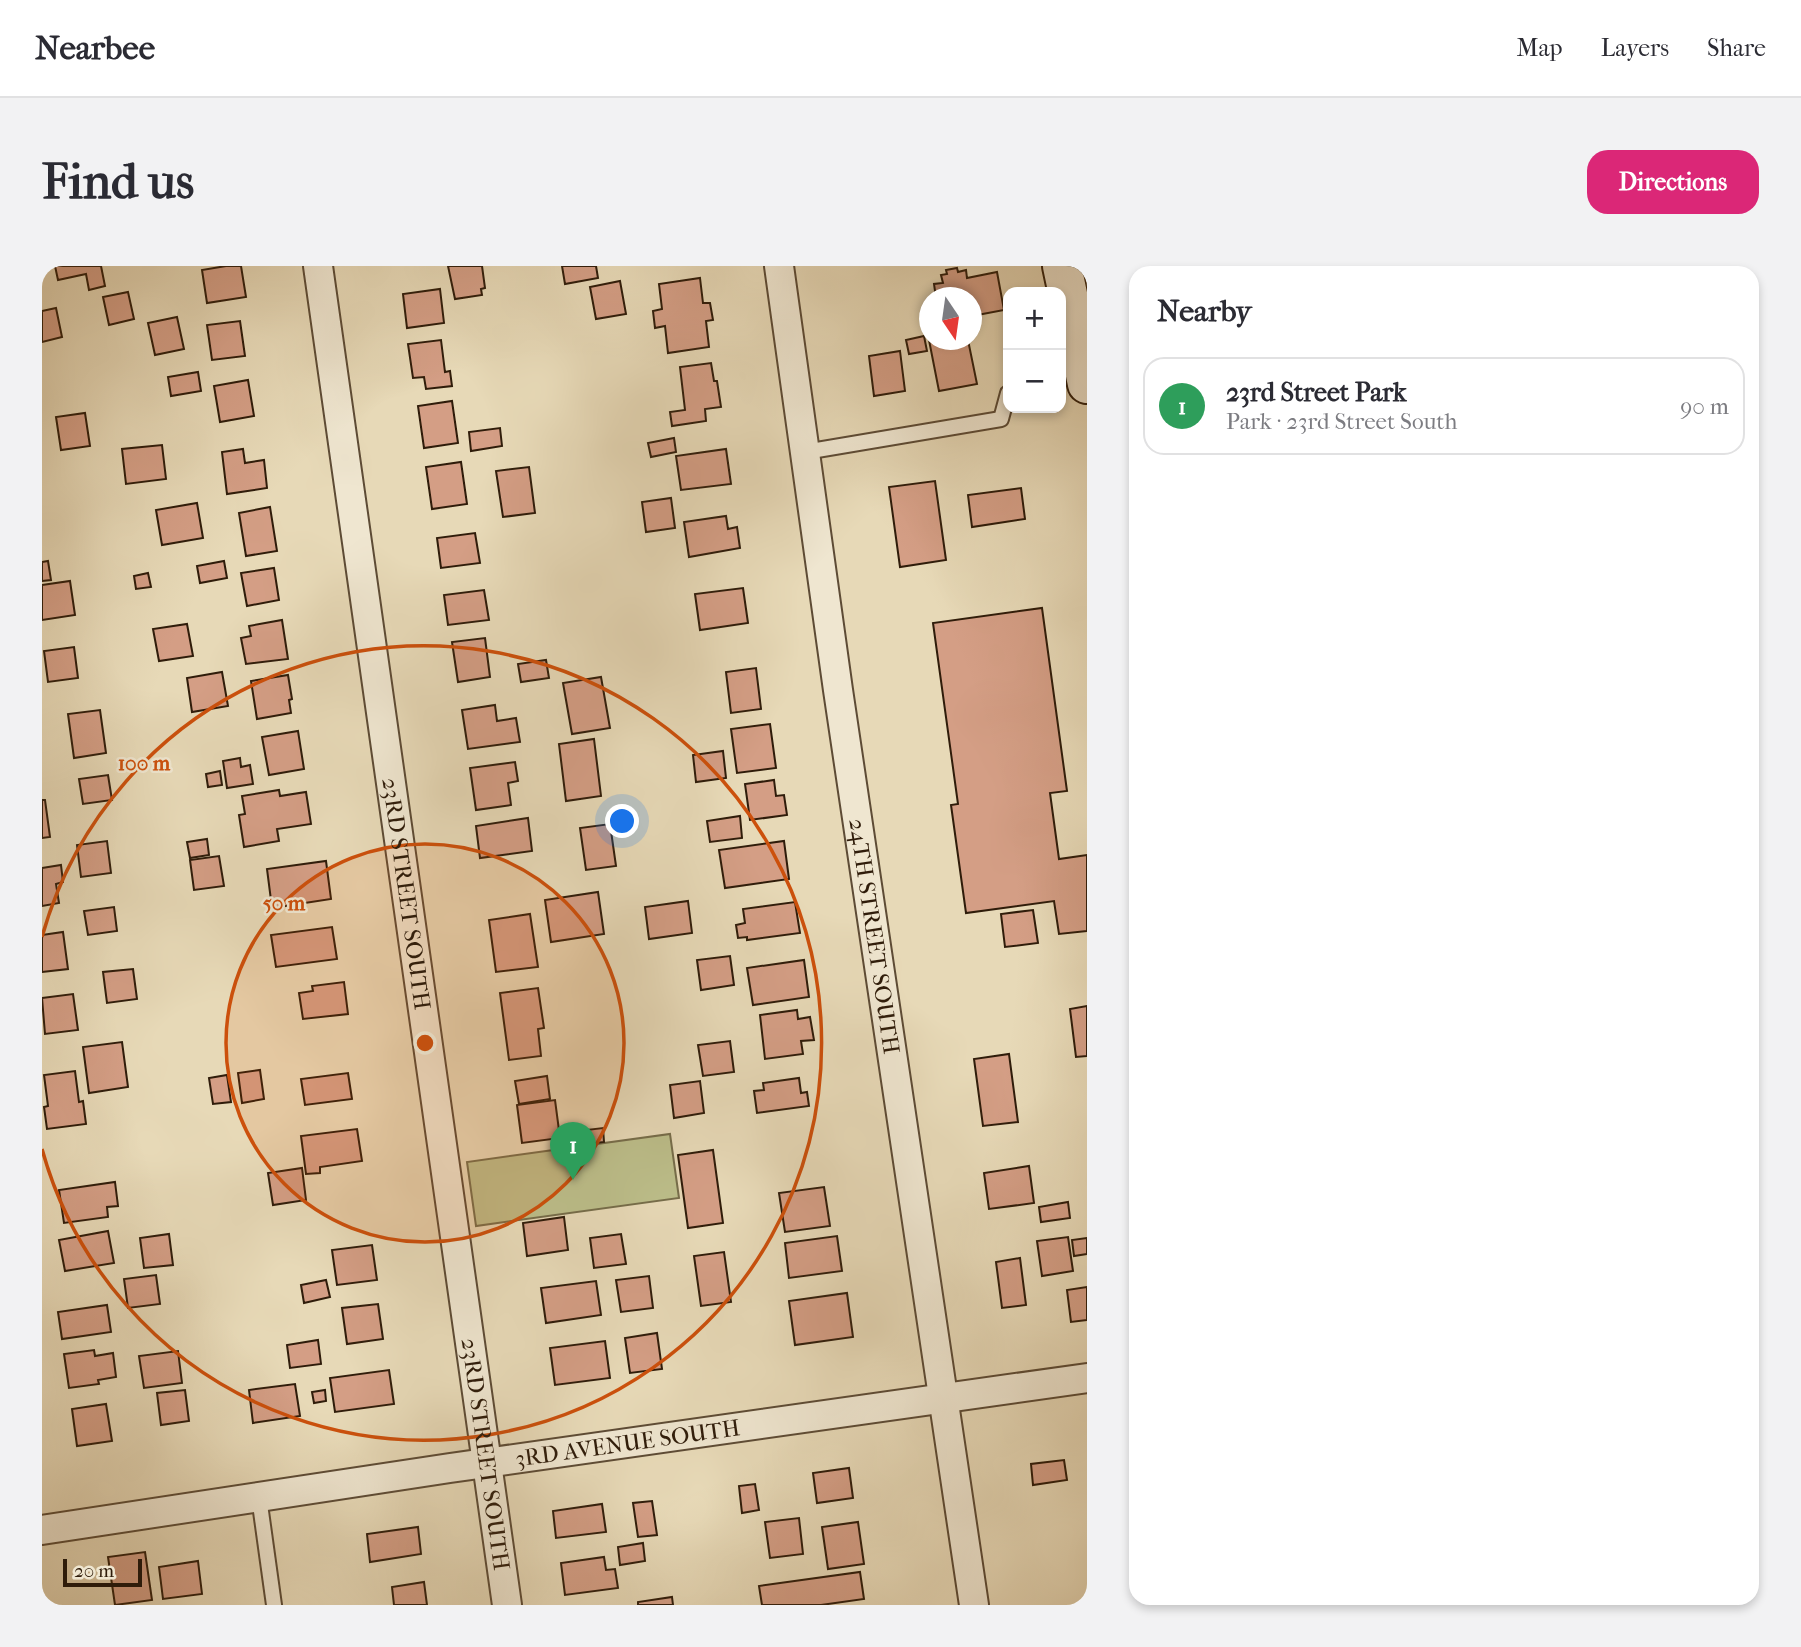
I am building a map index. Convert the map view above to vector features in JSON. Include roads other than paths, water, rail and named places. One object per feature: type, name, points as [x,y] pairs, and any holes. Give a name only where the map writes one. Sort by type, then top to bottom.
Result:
[{"type":"main road","points":[[1062,266],[1080,365]]},
{"type":"street","name":"23RD STREET SOUTH","points":[[318,266],[507,1605]]},
{"type":"street","name":"24TH STREET SOUTH","points":[[779,266],[974,1605]]},
{"type":"street","name":"3RD AVENUE SOUTH","points":[[42,1530],[1087,1377]]},
{"type":"lane","points":[[805,452],[1001,419],[1003,412]]},
{"type":"lane","points":[[259,1497],[274,1605]]},
{"type":"place","name":"23rd Street Park","points":[[573,1180]]}]
